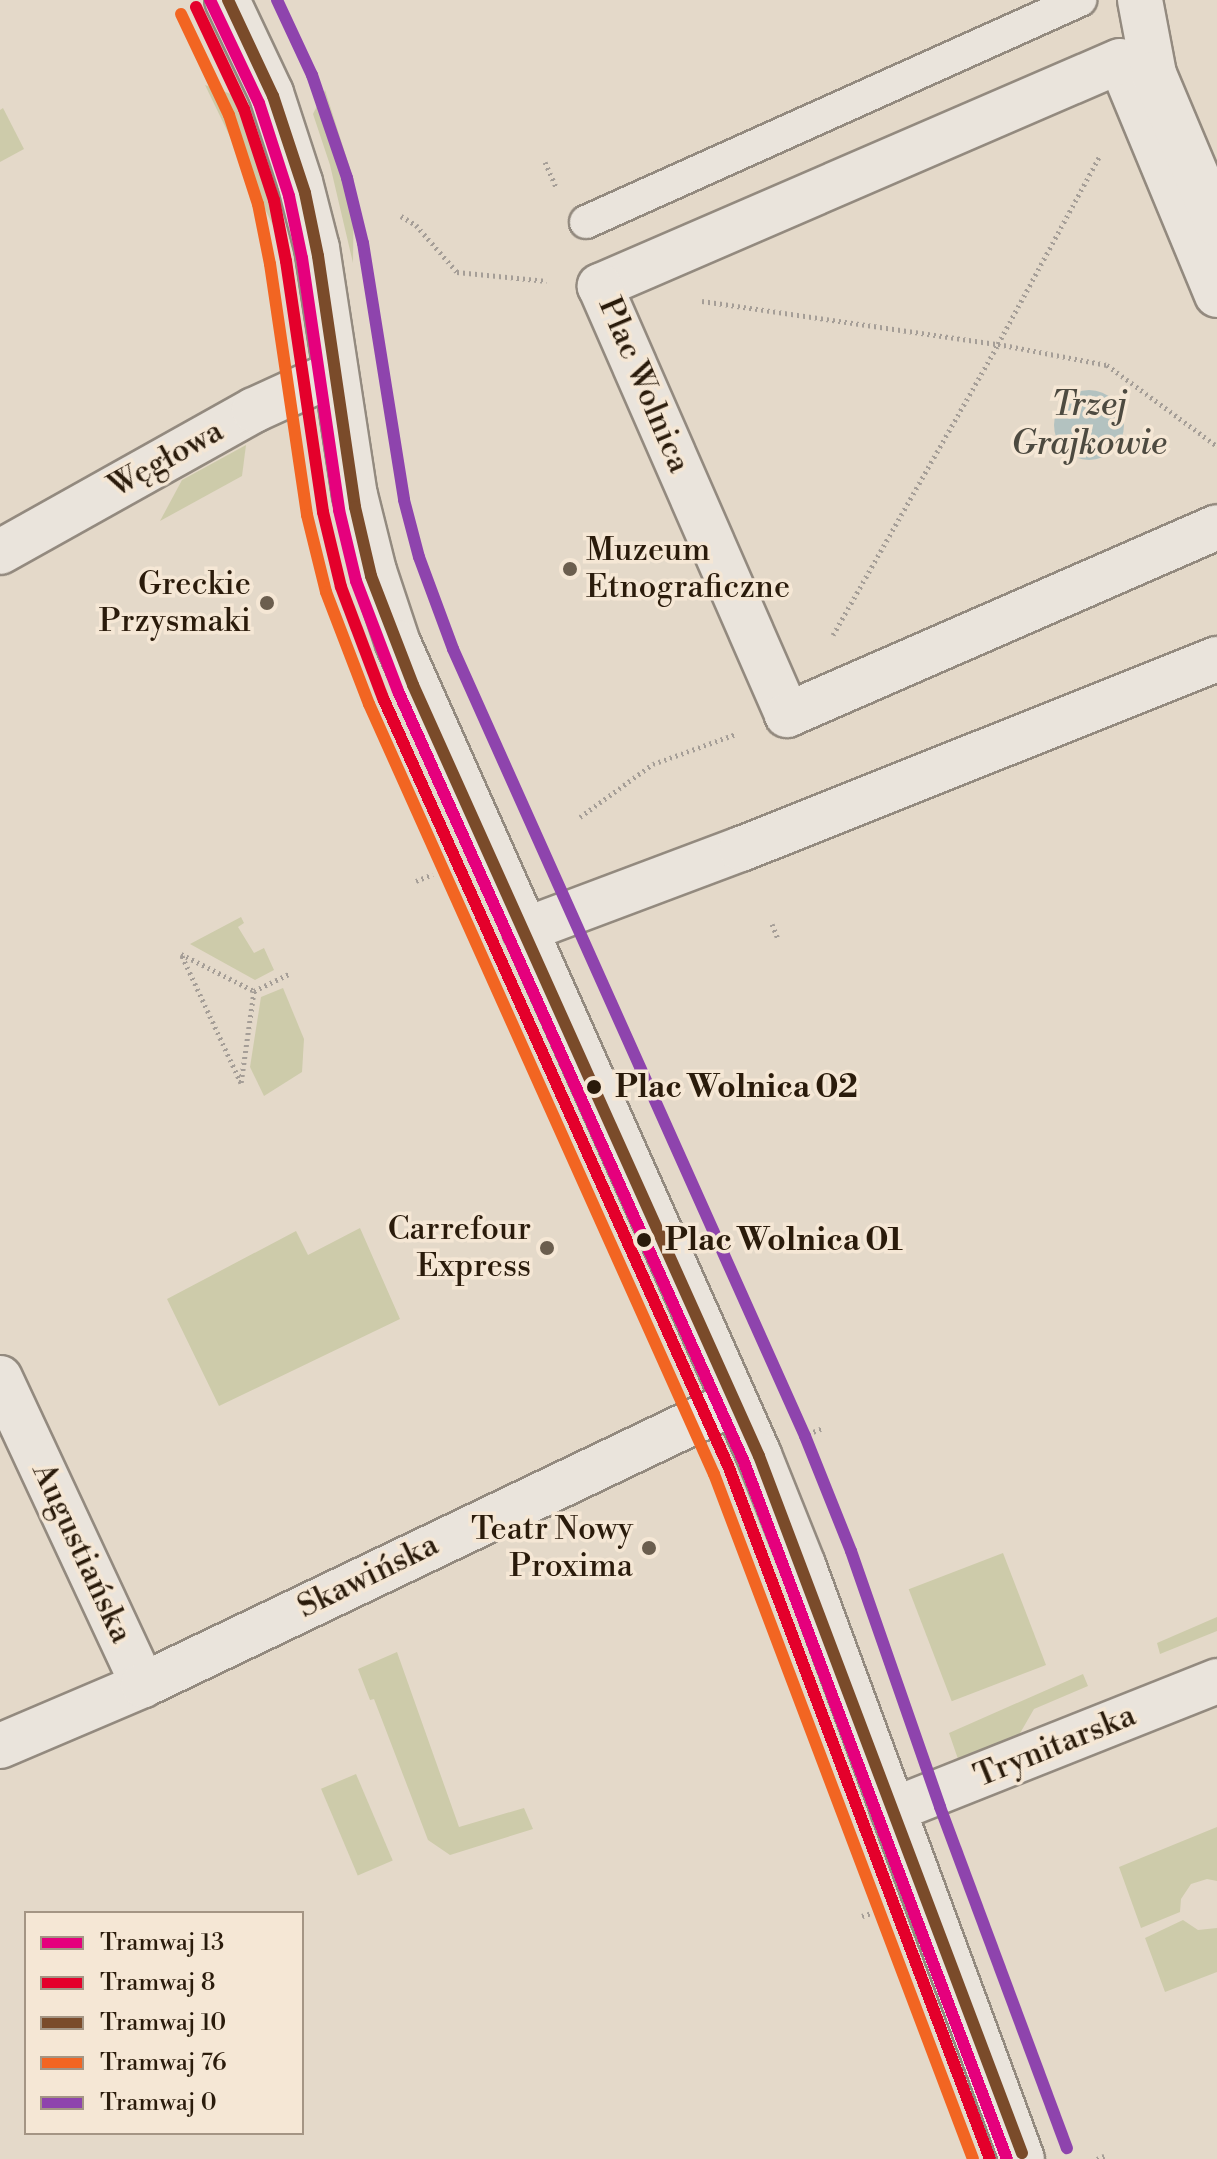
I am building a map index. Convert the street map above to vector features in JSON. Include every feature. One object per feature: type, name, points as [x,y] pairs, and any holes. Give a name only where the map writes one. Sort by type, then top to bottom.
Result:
[{"type":"street","points":[[227,0],[271,93],[300,182],[317,248],[355,495],[383,602],[434,728],[735,1402],[803,1565],[1022,2159]]},
{"type":"street","points":[[1140,0],[1154,74],[1217,224]]},
{"type":"street","name":"Plac Wolnica","points":[[787,715],[600,286],[1120,61],[1132,97],[1217,295]]},
{"type":"street","name":"Węgłowa","points":[[0,552],[254,410],[335,373]]},
{"type":"street","points":[[787,715],[1217,527]]},
{"type":"street","points":[[525,930],[741,849],[1217,659]]},
{"type":"street","name":"Augustiańska","points":[[0,1378],[143,1685]]},
{"type":"street","name":"Skawińska","points":[[0,1746],[143,1685],[735,1402]]},
{"type":"street","name":"Trynitarska","points":[[893,1810],[1217,1681]]},
{"type":"lane","points":[[586,222],[1080,0]]},
{"type":"path","points":[[580,817],[653,764],[787,715],[998,344],[1132,97]]},
{"type":"path","points":[[545,162],[558,190]]},
{"type":"path","points":[[401,216],[416,225],[457,272],[600,286]]},
{"type":"path","points":[[692,300],[998,344],[1107,365],[1217,446]]},
{"type":"path","points":[[416,881],[433,874]]},
{"type":"path","points":[[772,924],[778,939]]},
{"type":"path","points":[[181,954],[254,991],[243,1068],[241,1083],[181,954]]},
{"type":"path","points":[[254,991],[291,973]]},
{"type":"path","points":[[862,1916],[872,1913]]},
{"type":"path","points":[[1097,2159],[1104,2156]]},
{"type":"shaded area","points":[[205,85],[234,95],[259,161],[281,242]]},
{"type":"shaded area","points":[[325,90],[354,181],[353,263],[330,165],[313,114]]},
{"type":"shaded area","points":[[3,108],[24,149],[0,162],[0,110]]},
{"type":"shaded area","points":[[246,445],[242,476],[160,521],[182,480]]},
{"type":"shaded area","points":[[241,917],[244,923],[238,927],[254,953],[264,948],[274,970],[255,980],[190,944]]},
{"type":"shaded area","points":[[283,988],[304,1039],[302,1072],[264,1096],[250,1067],[261,997]]},
{"type":"shaded area","points":[[360,1228],[400,1319],[219,1406],[167,1299],[296,1231],[308,1255]]},
{"type":"shaded area","points":[[1003,1553],[1046,1665],[952,1701],[909,1589]]},
{"type":"shaded area","points":[[1217,1617],[1217,1631],[1160,1654],[1157,1643]]},
{"type":"shaded area","points":[[397,1652],[459,1827],[524,1808],[533,1829],[450,1855],[428,1840],[374,1699],[370,1700],[358,1669]]},
{"type":"shaded area","points":[[1083,1674],[1088,1686],[1034,1709],[1019,1735],[958,1759],[949,1733]]},
{"type":"shaded area","points":[[356,1774],[393,1861],[358,1875],[321,1789]]},
{"type":"shaded area","points":[[1217,1827],[1217,1881],[1207,1879],[1191,1884],[1181,1899],[1180,1912],[1141,1928],[1119,1867]]},
{"type":"shaded area","points":[[1183,1920],[1198,1930],[1217,1928],[1217,1972],[1165,1992],[1145,1938]]},
{"type":"water","name":"Trzej Grajkowie","points":[[1096,390],[1118,405],[1124,425],[1122,439],[1114,450],[1103,458],[1082,460],[1064,450],[1056,439],[1054,418],[1064,400],[1075,392]]},
{"type":"tram line","name":"13","points":[[210,0],[259,103],[289,196],[302,258],[339,510],[356,581],[398,691],[744,1462],[1007,2159]]},
{"type":"tram line","name":"10","points":[[228,0],[273,96],[305,193],[318,256],[355,507],[371,576],[413,685],[759,1456],[1022,2153]]},
{"type":"tram line","name":"0","points":[[277,0],[312,75],[347,178],[363,243],[404,500],[419,557],[453,649],[805,1436],[851,1551],[940,1807],[1067,2148]]},
{"type":"tram line","name":"8","points":[[196,7],[244,109],[274,200],[323,512],[341,587],[383,698],[729,1468],[990,2159]]},
{"type":"tram line","name":"76","points":[[181,14],[229,115],[258,204],[270,264],[307,515],[326,592],[369,704],[714,1474],[973,2159]]},
{"type":"place","name":"Muzeum Etnograficzne","points":[[570,569]]},
{"type":"place","name":"Greckie Przysmaki","points":[[267,603]]},
{"type":"place","name":"Plac Wolnica 02","points":[[594,1087]]},
{"type":"place","name":"Plac Wolnica 01","points":[[644,1240]]},
{"type":"place","name":"Carrefour Express","points":[[547,1248]]},
{"type":"place","name":"Teatr Nowy Proxima","points":[[649,1548]]}]
